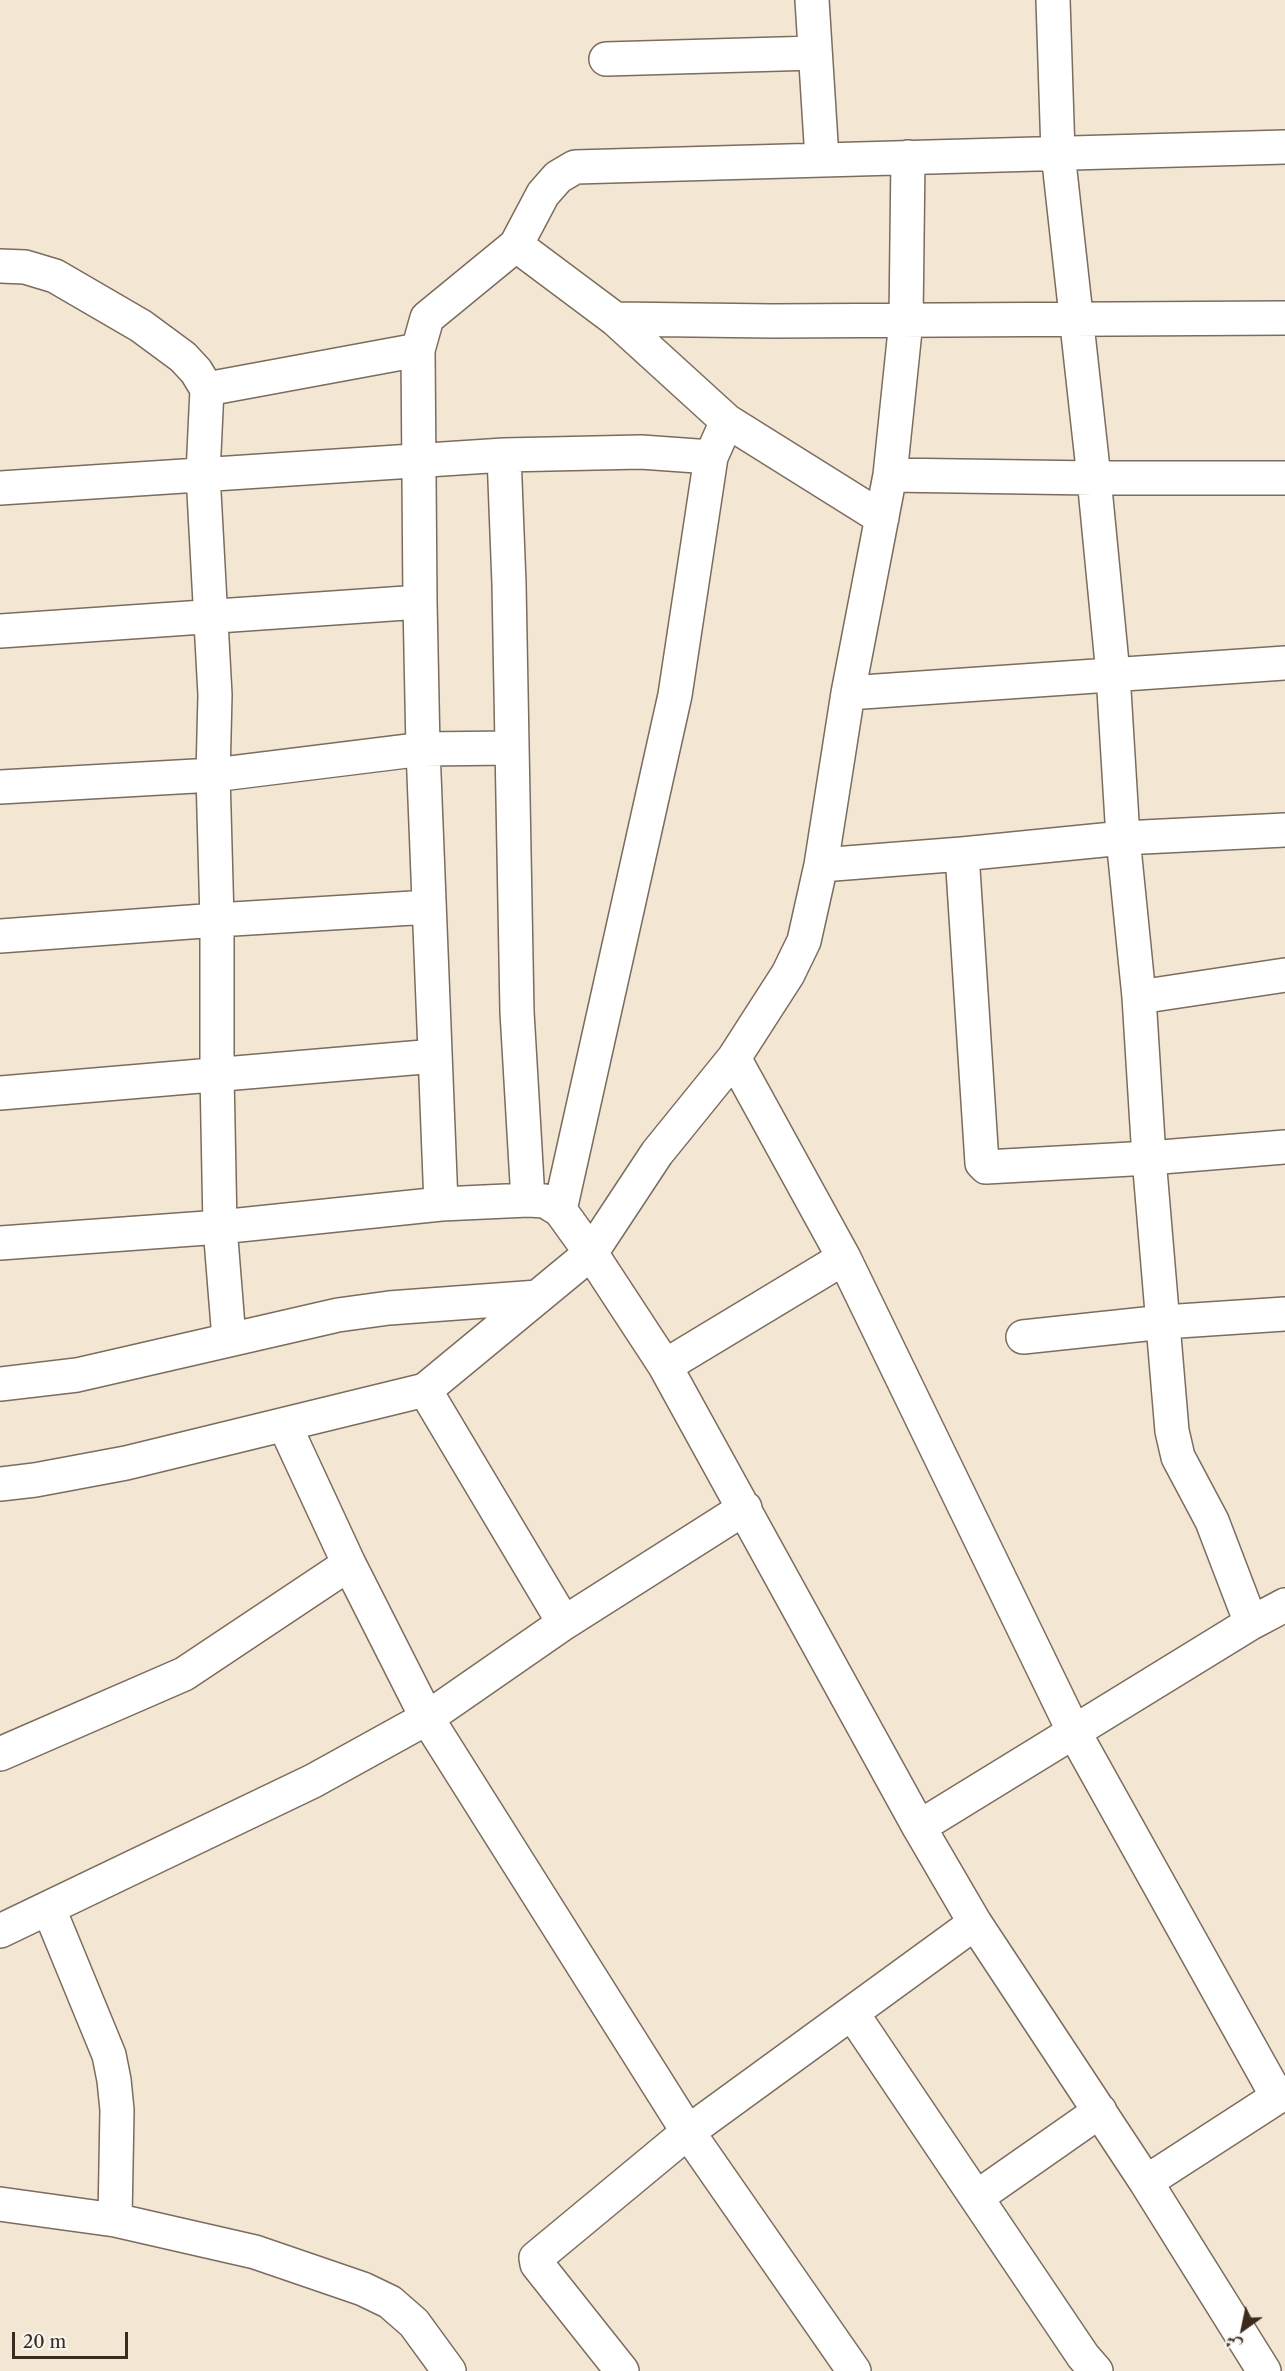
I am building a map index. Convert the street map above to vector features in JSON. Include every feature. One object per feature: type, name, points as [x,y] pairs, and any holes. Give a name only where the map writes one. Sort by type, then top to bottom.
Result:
[{"type":"street","points":[[812,0],[822,159]]},
{"type":"street","points":[[1053,0],[1058,153],[1113,674],[1123,838],[1140,997],[1149,1158],[1172,1431],[1178,1457],[1212,1521],[1251,1623]]},
{"type":"street","points":[[606,59],[815,53]]},
{"type":"street","points":[[441,1204],[423,749],[420,602],[418,350],[428,318],[516,245],[543,195],[558,177],[575,167],[1285,147]]},
{"type":"street","points":[[0,1484],[35,1480],[126,1463],[425,1390],[591,1253],[657,1153],[734,1058],[788,974],[804,941],[821,865],[848,693],[890,475],[906,321],[908,157]]},
{"type":"street","points":[[516,245],[615,319],[727,421],[882,518]]},
{"type":"street","points":[[0,266],[25,267],[55,276],[141,326],[183,357],[196,371],[207,389],[203,474],[215,695],[213,775],[220,1227],[229,1339]]},
{"type":"street","points":[[615,319],[906,321],[1285,318]]},
{"type":"street","points":[[207,389],[418,350]]},
{"type":"street","points":[[560,1210],[675,695],[711,457],[727,421]]},
{"type":"street","points":[[0,488],[504,455],[641,452],[711,457]]},
{"type":"street","points":[[504,455],[509,584],[510,748],[517,1012],[528,1200]]},
{"type":"street","points":[[890,475],[1285,478]]},
{"type":"street","points":[[0,632],[420,602]]},
{"type":"street","points":[[848,693],[1285,663]]},
{"type":"street","points":[[0,787],[213,775],[423,749],[510,748]]},
{"type":"street","points":[[821,865],[1123,838],[1285,830]]},
{"type":"street","points":[[962,854],[982,1163],[986,1167],[1149,1158],[1285,1147]]},
{"type":"street","points":[[0,936],[429,907]]},
{"type":"street","points":[[1140,997],[1285,975]]},
{"type":"street","points":[[0,1093],[435,1056]]},
{"type":"street","points":[[734,1058],[844,1258],[1074,1732],[1281,2094],[1146,2182]]},
{"type":"street","points":[[0,1243],[220,1227],[441,1204],[528,1200],[545,1201],[560,1210],[665,1366],[919,1827],[975,1923],[1146,2182],[1264,2371]]},
{"type":"street","points":[[665,1366],[844,1258]]},
{"type":"street","points":[[0,1384],[77,1375],[338,1315],[389,1308],[538,1298]]},
{"type":"street","points":[[1023,1337],[1164,1322],[1285,1314]]},
{"type":"street","points":[[425,1390],[564,1623]]},
{"type":"street","points":[[285,1426],[350,1564],[427,1718],[688,2132],[854,2371]]},
{"type":"street","points":[[0,1931],[313,1781],[427,1718],[564,1623],[745,1508]]},
{"type":"street","points":[[0,1754],[184,1674],[350,1564]]},
{"type":"street","points":[[919,1827],[1251,1623],[1285,1605]]},
{"type":"street","points":[[49,1909],[108,2055],[114,2080],[117,2110],[115,2220]]},
{"type":"street","points":[[622,2371],[537,2264],[536,2258],[688,2132],[975,1923]]},
{"type":"street","points":[[852,2013],[1087,2361],[1096,2371]]},
{"type":"street","points":[[977,2197],[1100,2111]]},
{"type":"street","points":[[0,2204],[115,2220],[255,2252],[363,2289],[390,2302],[414,2323],[444,2368]]}]
